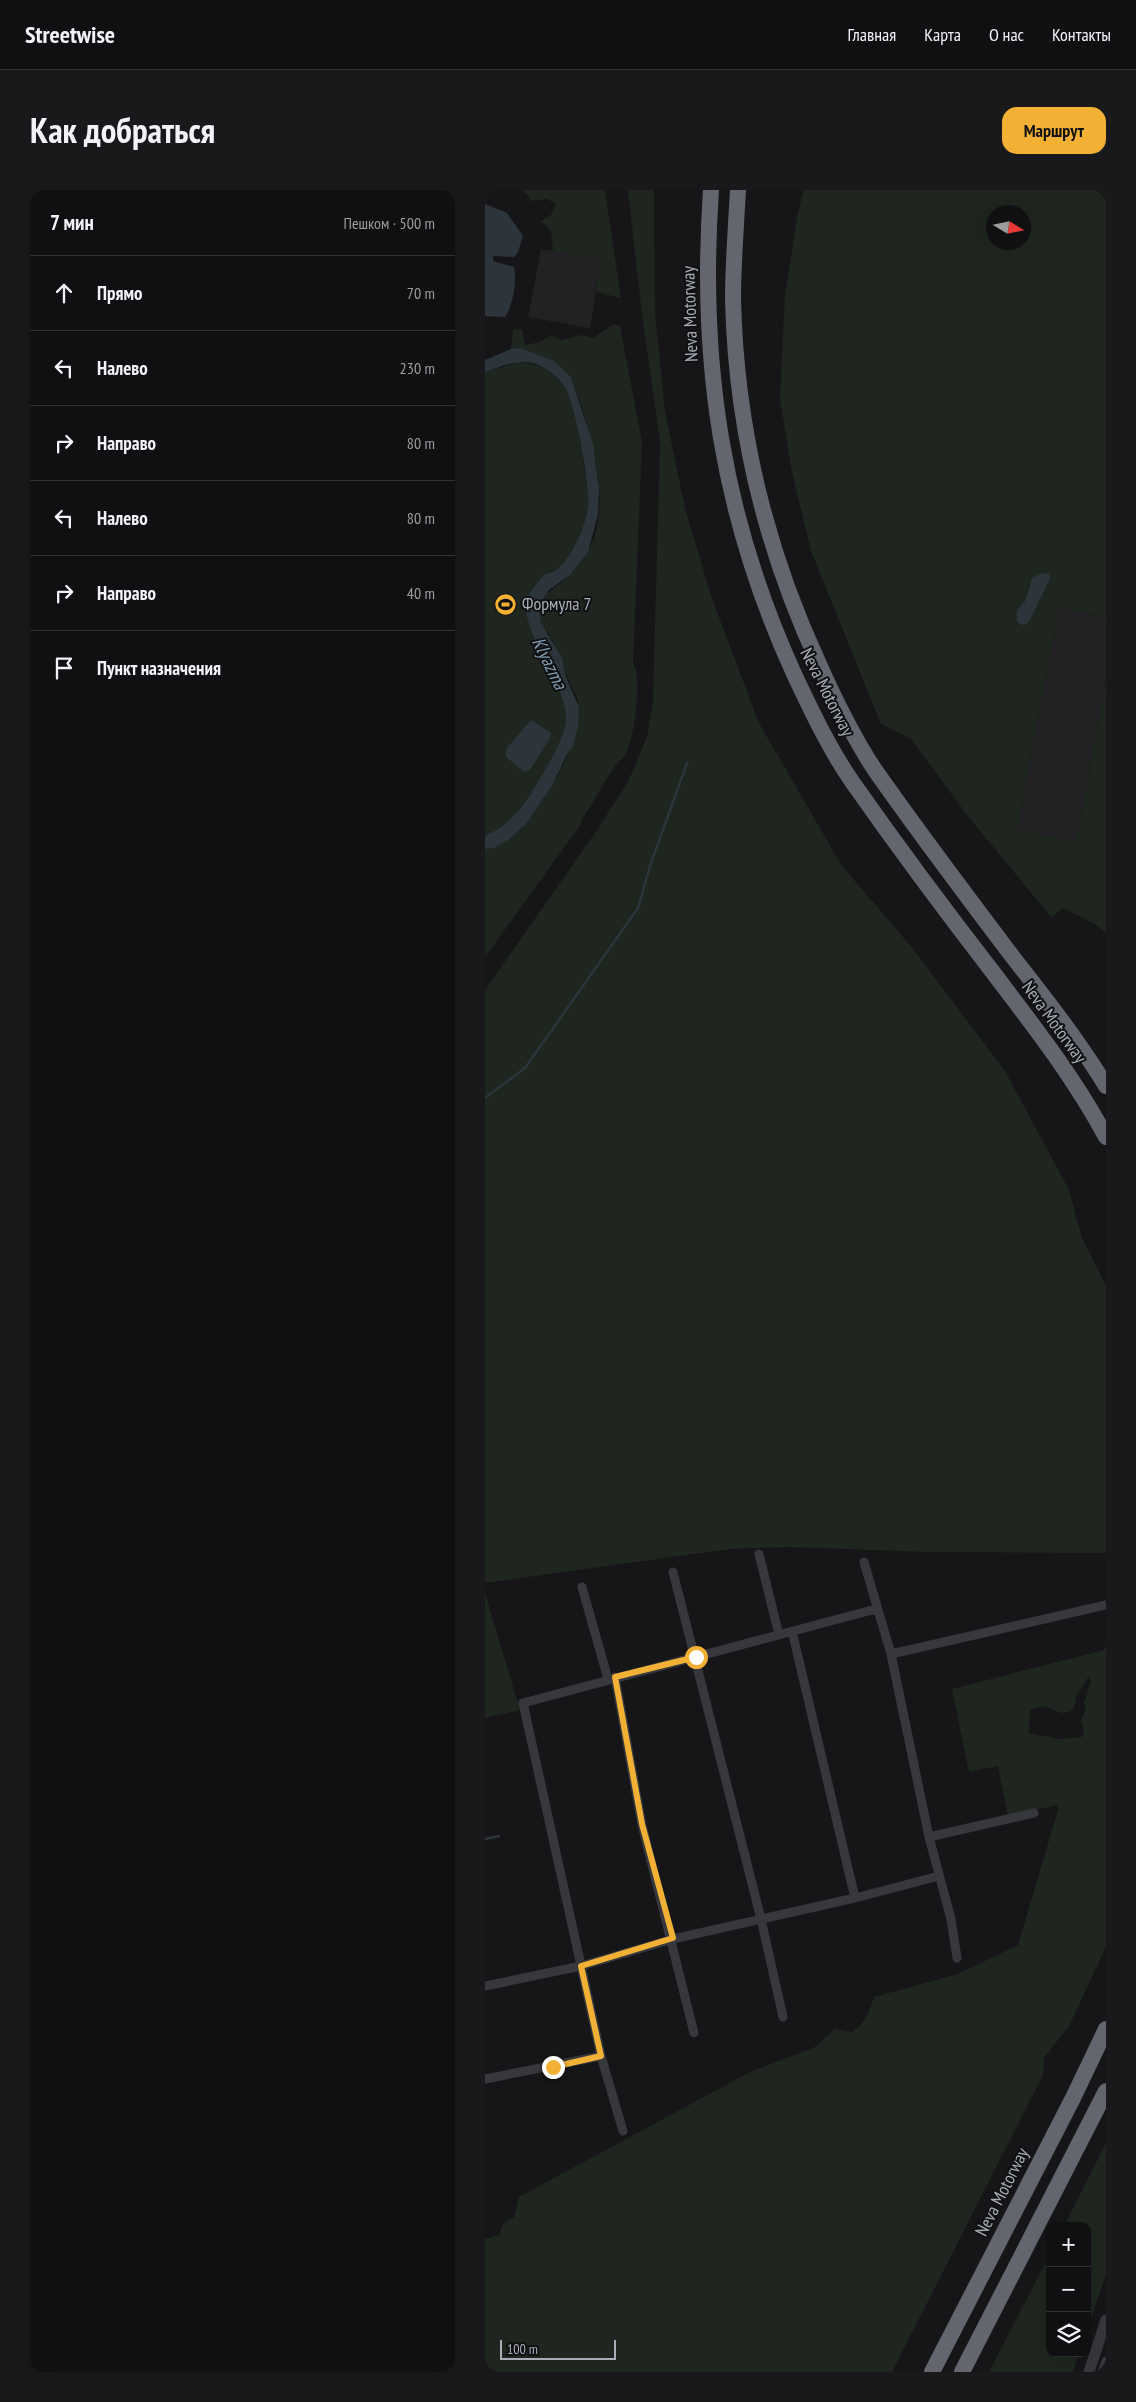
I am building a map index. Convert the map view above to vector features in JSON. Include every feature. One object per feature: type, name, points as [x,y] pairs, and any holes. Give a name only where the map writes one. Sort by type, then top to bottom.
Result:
[{"type":"highway","name":"Neva Motorway","points":[[711,190],[707,301],[712,383],[726,471],[733,500],[745,547],[774,630],[810,709],[851,780],[1063,1064],[1106,1137]]},
{"type":"highway","name":"Neva Motorway","points":[[738,190],[733,300],[739,380],[752,465],[766,521],[800,625],[835,698],[874,768],[1086,1053],[1106,1086]]},
{"type":"highway","name":"Neva Motorway","points":[[932,2372],[1069,2107],[1106,2029]]},
{"type":"highway","points":[[962,2372],[1106,2091]]},
{"type":"street","points":[[759,1554],[779,1635]]},
{"type":"street","points":[[864,1562],[891,1654],[929,1837],[951,1919],[957,1958]]},
{"type":"street","points":[[673,1572],[761,1919],[783,2017]]},
{"type":"street","points":[[582,1587],[611,1678],[642,1824],[673,1938],[694,2033]]},
{"type":"street","points":[[891,1654],[1106,1605]]},
{"type":"street","points":[[623,2131],[601,2056],[523,1703],[872,1610],[878,1611]]},
{"type":"street","points":[[792,1631],[855,1898]]},
{"type":"street","points":[[929,1837],[1034,1813]]},
{"type":"street","points":[[485,1986],[581,1966],[673,1938],[855,1898],[939,1876]]},
{"type":"street","points":[[485,2079],[601,2056]]},
{"type":"street","points":[[1089,2372],[1106,2320]]},
{"type":"street","points":[[1103,2372],[1106,2361]]},
{"type":"shaded area","points":[[520,190],[605,190],[621,298],[596,292],[601,258],[553,251],[551,231],[541,221],[551,215],[556,204],[547,199],[531,201],[527,194]]},
{"type":"shaded area","points":[[628,190],[654,190],[655,313],[665,411],[685,508],[711,596],[759,723],[842,866],[914,950],[1005,1071],[1069,1190],[1082,1238],[1106,1286],[1106,1553],[928,1552],[788,1547],[730,1549],[485,1583],[485,990],[597,830],[628,782],[647,737],[653,700],[660,442],[641,306]]},
{"type":"shaded area","points":[[804,190],[1106,190],[1106,617],[1059,608],[1017,830],[1076,841],[1106,680],[1106,934],[1096,925],[1064,908],[1051,917],[967,815],[911,739],[881,724],[811,551],[792,472],[780,399],[785,295],[798,212]],"holes":[[[1050,579],[1031,618],[1017,610],[1025,601],[1029,584]]]},
{"type":"shaded area","points":[[541,249],[601,258],[590,328],[528,317]]},
{"type":"shaded area","points":[[614,324],[620,326],[642,442],[633,663],[636,671],[637,695],[632,735],[626,754],[607,778],[579,827],[485,957],[485,849],[501,843],[518,830],[534,812],[549,791],[561,769],[571,746],[577,725],[579,708],[574,690],[553,641],[540,619],[539,611],[544,598],[568,577],[590,547],[597,529],[600,508],[599,485],[591,438],[571,377],[520,348],[511,349],[513,329],[522,330],[525,345],[540,342],[551,335],[561,340],[581,335],[593,338]]},
{"type":"shaded area","name":"Формула 7","points":[[519,362],[539,366],[550,372],[564,387],[577,425],[586,478],[588,503],[584,522],[575,546],[561,565],[545,574],[532,589],[527,599],[526,611],[529,625],[559,687],[564,703],[566,717],[563,731],[552,758],[523,806],[503,825],[485,836],[485,372]]},
{"type":"shaded area","points":[[1059,608],[1106,617],[1106,680],[1076,841],[1017,830]]},
{"type":"shaded area","points":[[485,1593],[520,1710],[485,1718]]},
{"type":"shaded area","points":[[1106,1644],[1106,1947],[1069,2026],[1044,2058],[1043,2075],[892,2372],[485,2372],[485,2239],[499,2235],[503,2224],[514,2217],[519,2197],[750,2072],[815,2047],[835,2029],[852,2032],[861,2025],[874,1997],[958,1974],[1018,1945],[1058,1810],[1057,1805],[1008,1816],[998,1766],[969,1772],[952,1689],[1104,1650]],"holes":[[[1089,1676],[1091,1681],[1084,1703],[1086,1709],[1081,1720],[1084,1731],[1082,1737],[1059,1739],[1029,1733],[1030,1711],[1037,1707],[1042,1707],[1062,1713],[1068,1712],[1074,1709],[1076,1696]]]},
{"type":"shaded area","points":[[1106,2143],[1106,2275],[1091,2318],[1091,2222],[1066,2222]]},
{"type":"shaded area","points":[[1046,2262],[1046,2357],[1078,2357],[1073,2372],[989,2372]]},
{"type":"water","points":[[485,204],[507,213],[523,236],[518,252],[514,257],[493,256],[493,261],[514,267],[514,293],[505,317],[485,316]]},
{"type":"water","name":"Klyazma","points":[[520,348],[554,361],[571,377],[593,444],[599,488],[598,514],[588,552],[570,575],[549,590],[540,604],[539,611],[541,623],[562,658],[565,675],[579,707],[578,727],[573,746],[567,754],[552,786],[526,824],[508,840],[494,848],[485,849],[485,836],[510,819],[528,798],[552,758],[563,731],[566,717],[564,703],[529,625],[526,611],[527,599],[532,589],[545,574],[561,565],[575,546],[584,523],[588,504],[581,445],[569,397],[562,384],[547,370],[527,362],[508,364],[485,372],[485,360],[511,349]]},
{"type":"water","points":[[1041,573],[1049,574],[1050,579],[1028,623],[1022,625],[1017,622],[1017,610],[1025,601],[1032,578]]},
{"type":"water","points":[[531,720],[551,733],[550,738],[530,770],[524,772],[505,756],[507,748]]},
{"type":"waterway","points":[[485,1098],[525,1068],[638,908],[650,866],[687,763]]},
{"type":"waterway","points":[[485,1839],[499,1836]]},
{"type":"place","name":"Формула 7","points":[[506,604]]},
{"type":"route","points":[[553,2067],[601,2056],[581,1966],[673,1938],[642,1824],[615,1677],[696,1657]]}]
